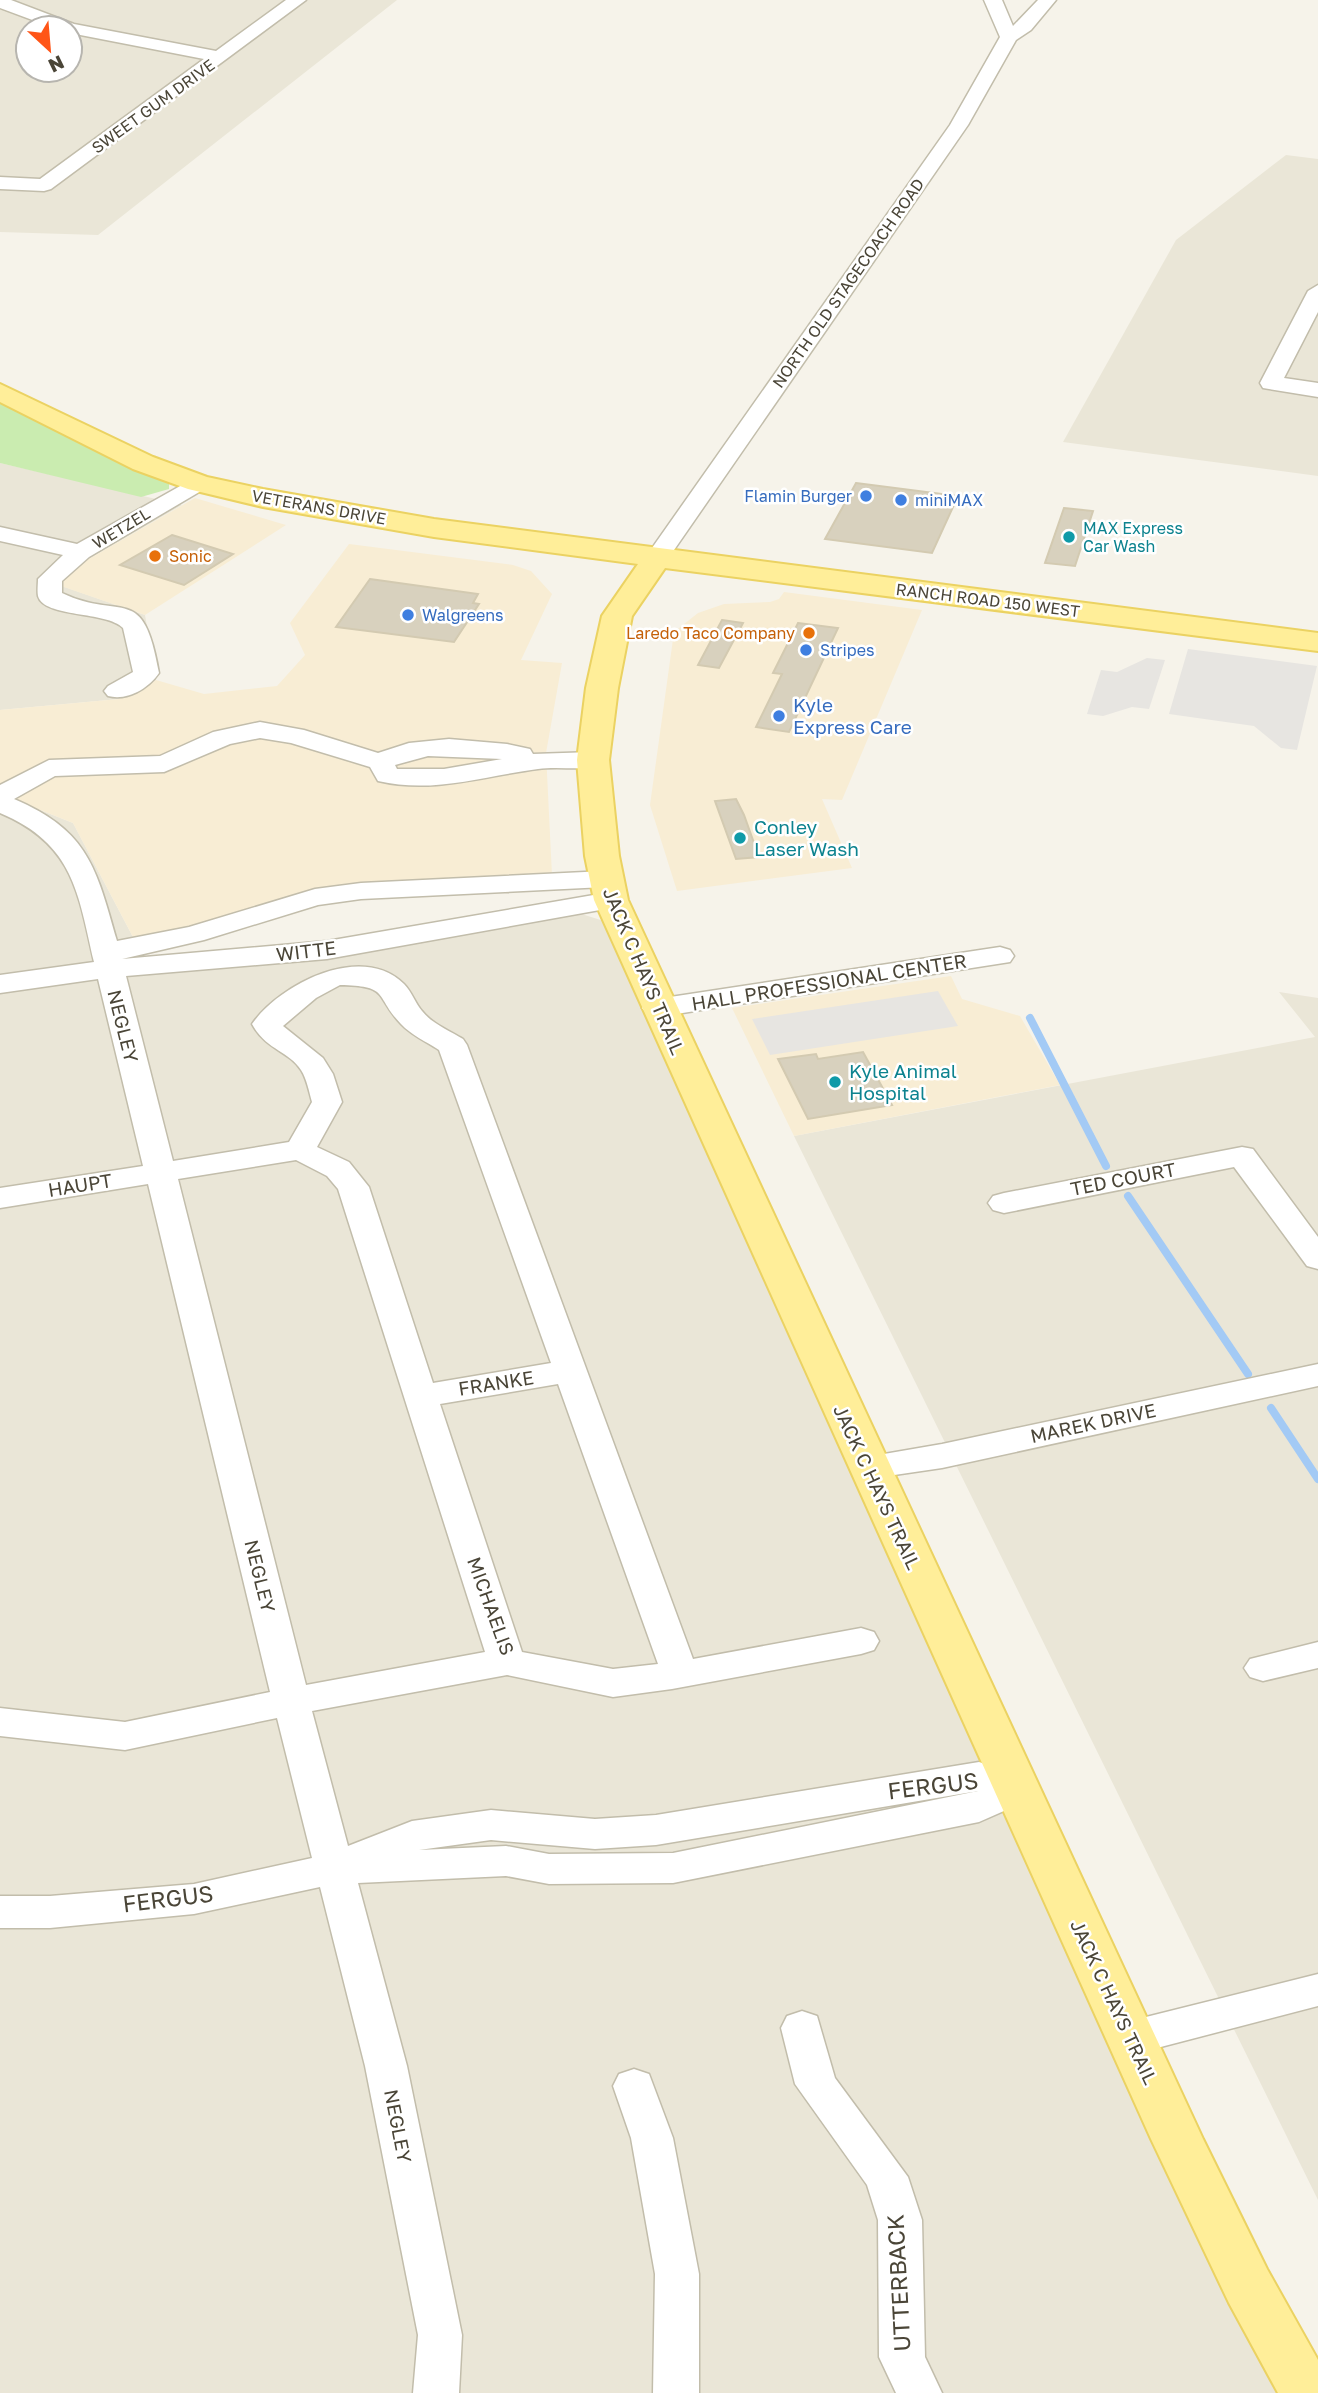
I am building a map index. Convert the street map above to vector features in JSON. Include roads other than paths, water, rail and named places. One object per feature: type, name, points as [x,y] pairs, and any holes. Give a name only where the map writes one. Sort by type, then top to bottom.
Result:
[{"type":"main road","name":"VETERANS DRIVE","points":[[0,392],[142,463],[198,483],[262,498],[435,528],[657,558]]},
{"type":"main road","name":"RANCH ROAD 150 WEST","points":[[657,558],[1318,642]]},
{"type":"main road","name":"JACK C HAYS TRAIL","points":[[657,558],[617,616],[602,688],[593,760],[608,889],[657,1008],[1130,2038],[1248,2286],[1307,2393]]},
{"type":"street","name":"SWEET GUM DRIVE","points":[[0,183],[44,185],[297,0]]},
{"type":"street","points":[[993,0],[1009,37]]},
{"type":"street","name":"NORTH OLD STAGECOACH ROAD","points":[[657,558],[959,125],[1009,37],[1025,26],[1047,0]]},
{"type":"street","points":[[0,2],[32,14]]},
{"type":"street","points":[[84,31],[221,57]]},
{"type":"street","points":[[1318,291],[1271,383],[1318,390]]},
{"type":"street","name":"WETZEL","points":[[0,534],[81,552],[198,483]]},
{"type":"street","points":[[81,552],[50,579],[50,596],[62,604],[114,612],[128,617],[137,626],[146,673],[139,681],[117,691]]},
{"type":"street","points":[[0,796],[49,768],[164,764],[222,738],[260,730],[295,736],[382,762],[387,775],[407,780],[445,778],[539,761],[593,760]]},
{"type":"street","name":"NEGLEY","points":[[0,803],[35,817],[62,835],[79,859],[108,960],[291,1701],[386,2066],[440,2335],[436,2393]]},
{"type":"street","name":"WITTE","points":[[0,984],[108,960],[315,897],[361,891],[608,889]]},
{"type":"street","name":"WITTE","points":[[0,965],[108,960],[331,963],[381,939],[608,889]]},
{"type":"street","points":[[361,891],[381,939]]},
{"type":"street","name":"HALL PROFESSIONAL CENTER","points":[[657,1008],[1000,956]]},
{"type":"street","points":[[300,1150],[327,1102],[310,1061],[272,1036],[267,1024],[306,992],[331,963],[370,977],[393,989],[412,1019],[452,1045],[679,1670],[672,1676]]},
{"type":"street","name":"HAUPT","points":[[0,1198],[300,1150]]},
{"type":"street","name":"MICHAELIS","points":[[300,1150],[338,1169],[353,1187],[507,1661],[613,1683],[672,1676],[861,1641]]},
{"type":"street","name":"TED COURT","points":[[1003,1203],[1242,1156],[1318,1259]]},
{"type":"street","name":"FRANKE","points":[[421,1396],[571,1371]]},
{"type":"street","name":"MAREK DRIVE","points":[[867,1467],[942,1456],[1318,1375]]},
{"type":"street","points":[[1263,1668],[1318,1655]]},
{"type":"street","points":[[0,1722],[125,1737],[291,1701],[507,1661]]},
{"type":"street","name":"FERGUS","points":[[0,1912],[50,1912],[194,1899],[334,1869],[506,1861],[549,1869],[673,1868],[979,1807],[1017,1789]]},
{"type":"street","points":[[1130,2038],[1318,1990]]},
{"type":"street","name":"UTTERBACK","points":[[802,2028],[816,2084],[886,2177],[901,2220],[902,2357],[919,2393]]},
{"type":"street","points":[[634,2086],[652,2137],[677,2274],[676,2393]]},
{"type":"waterway","points":[[1030,1018],[1106,1166]]},
{"type":"waterway","points":[[1128,1196],[1248,1374]]},
{"type":"waterway","points":[[1271,1408],[1318,1479]]},
{"type":"place","name":"Flamin Burger","points":[[866,496]]},
{"type":"place","name":"miniMAX","points":[[901,500]]},
{"type":"place","name":"MAX Express Car Wash","points":[[1069,537]]},
{"type":"place","name":"Sonic","points":[[155,556]]},
{"type":"place","name":"Walgreens","points":[[408,615]]},
{"type":"place","name":"Laredo Taco Company","points":[[809,633]]},
{"type":"place","name":"Stripes","points":[[806,650]]},
{"type":"place","name":"Kyle Express Care","points":[[779,716]]},
{"type":"place","name":"Conley Laser Wash","points":[[740,838]]},
{"type":"place","name":"Kyle Animal Hospital","points":[[835,1082]]}]
